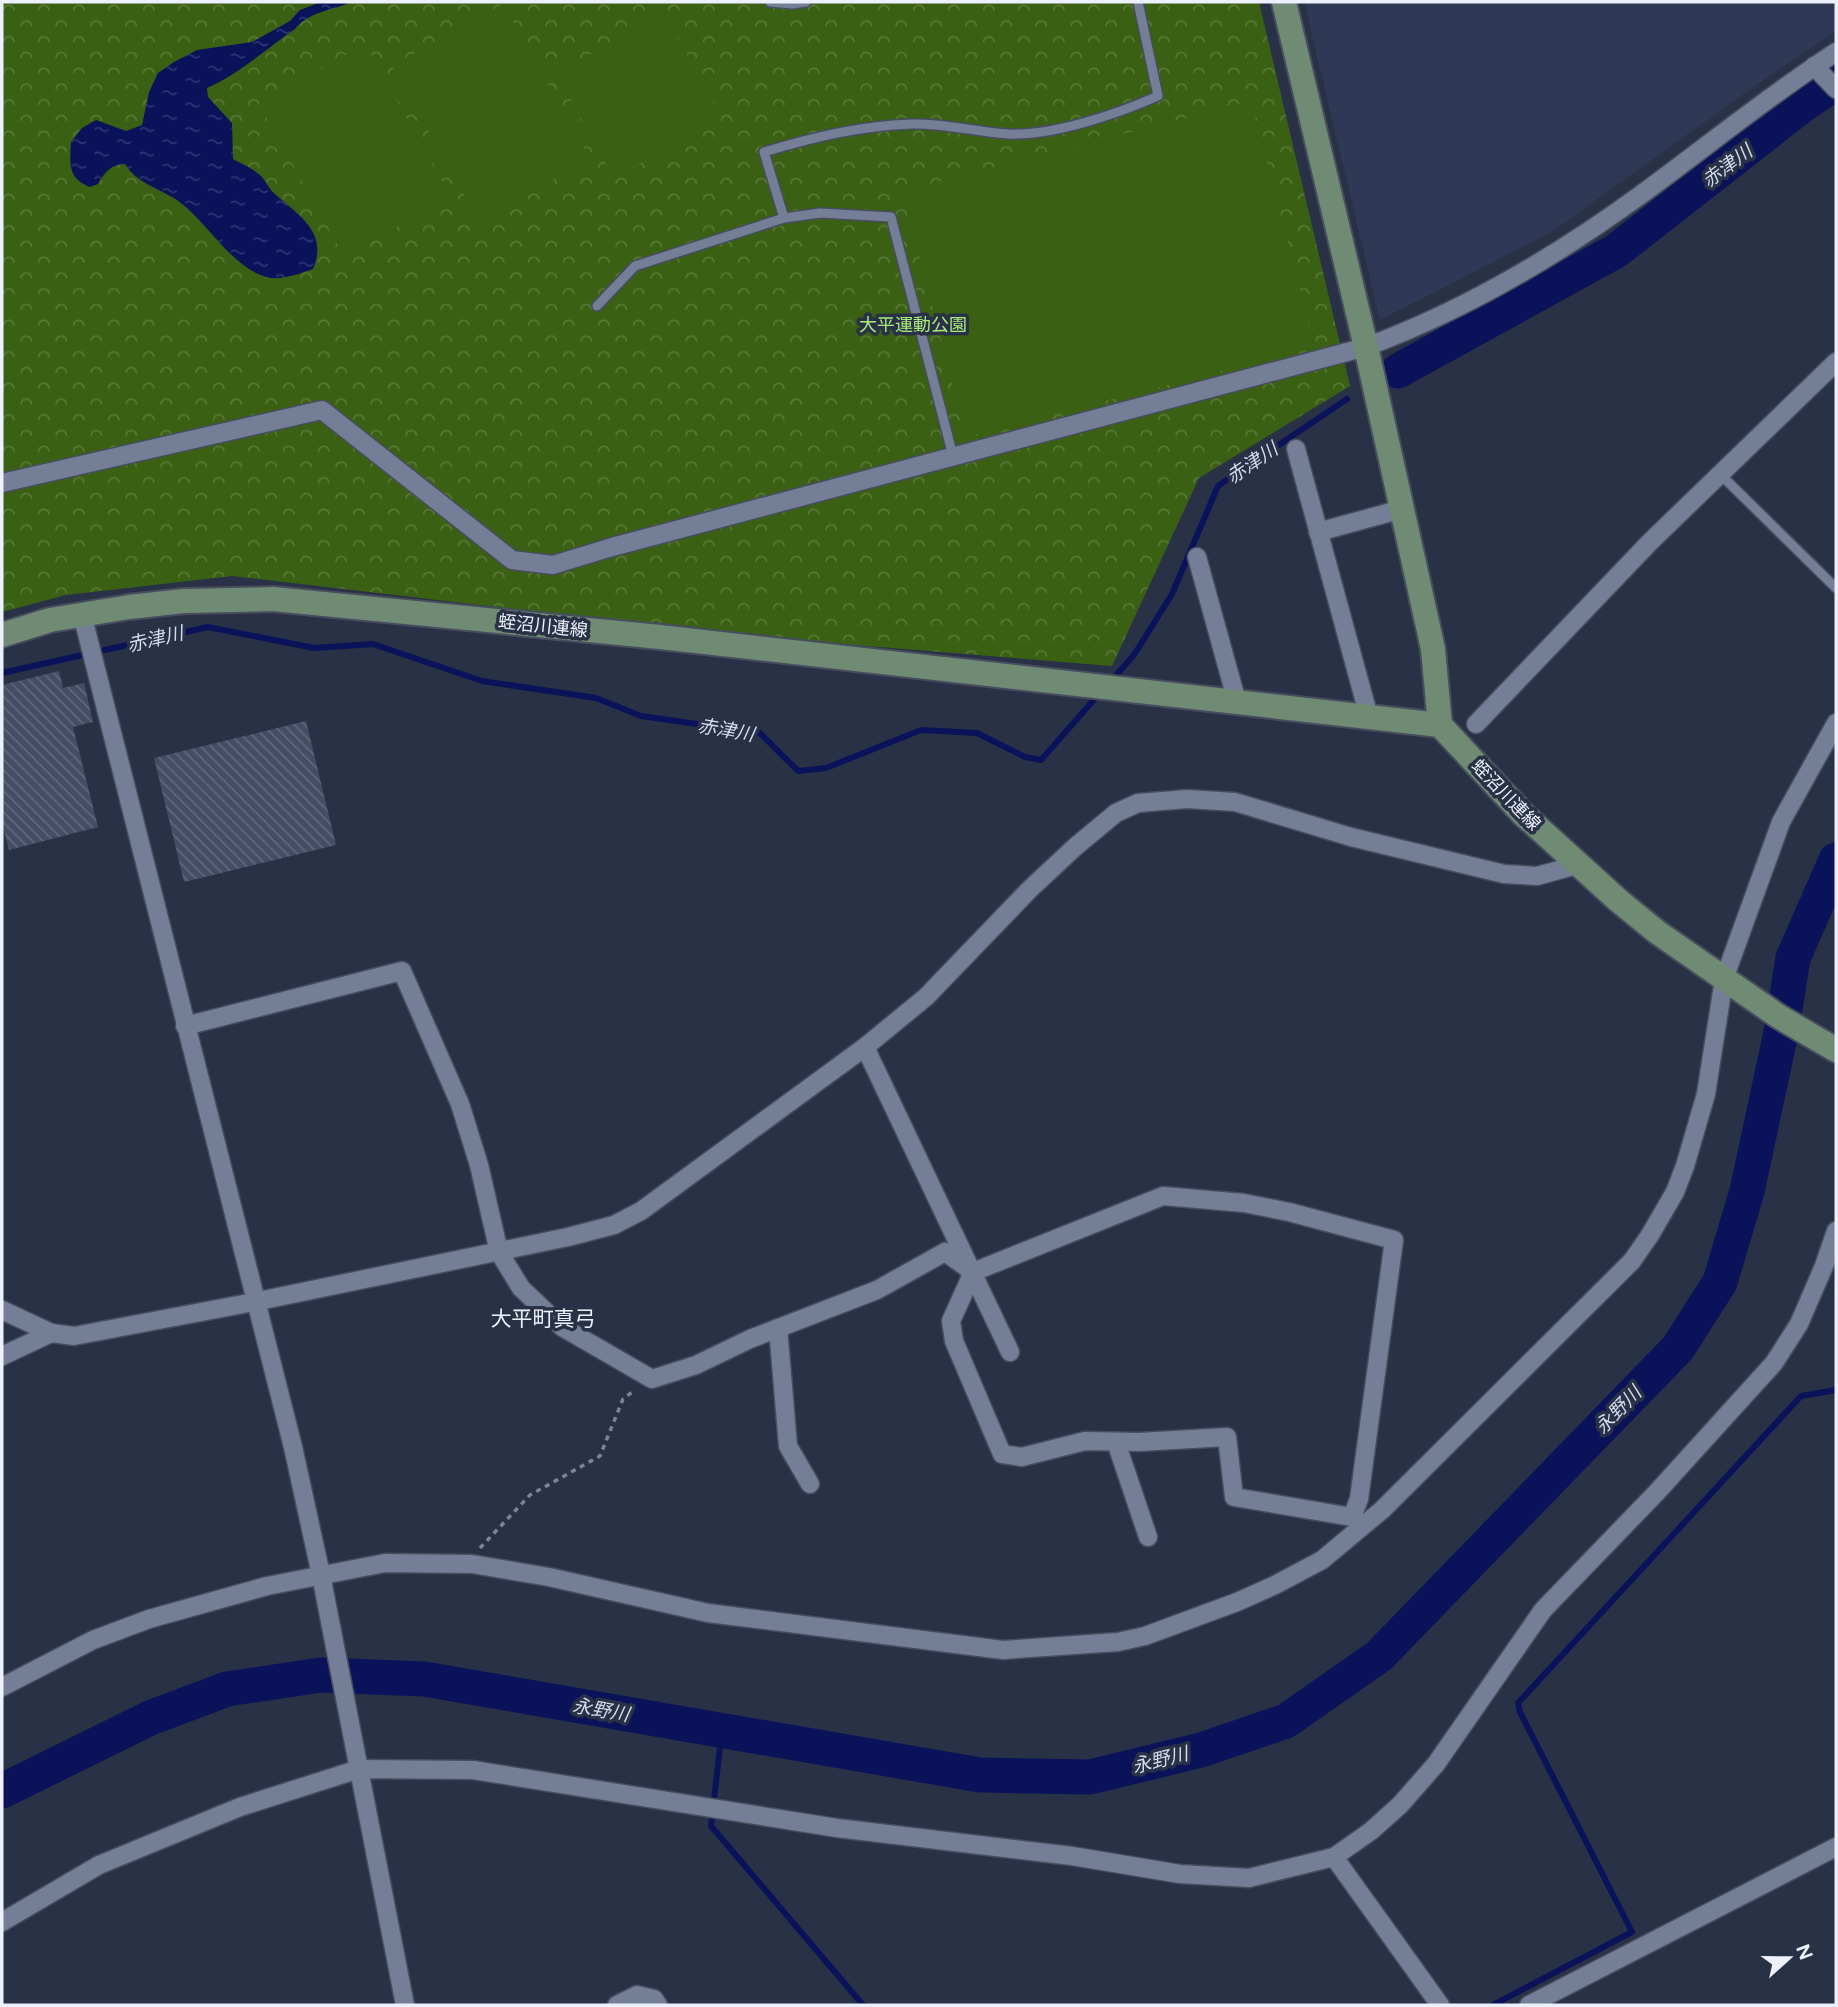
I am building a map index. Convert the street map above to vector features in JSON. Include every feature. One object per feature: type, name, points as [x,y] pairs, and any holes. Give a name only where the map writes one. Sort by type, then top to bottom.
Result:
[{"type":"main road","points":[[1237,702],[1440,725],[1433,649],[1366,347],[1284,2]]},
{"type":"main road","name":"蛭沼川連線","points":[[2,635],[82,614],[184,601],[273,599],[674,639],[1237,702]]},
{"type":"main road","name":"蛭沼川連線","points":[[1440,725],[1523,814],[1577,865],[1657,932],[1778,1016],[1836,1050]]},
{"type":"street","points":[[2,483],[322,410],[512,560],[553,565],[612,547],[1366,347],[1414,329],[1544,260],[1638,197],[1836,52]]},
{"type":"street","points":[[1814,66],[1836,89]]},
{"type":"street","points":[[1476,724],[1640,552],[1836,362]]},
{"type":"street","points":[[1296,449],[1369,717]]},
{"type":"street","points":[[1318,532],[1402,509]]},
{"type":"street","points":[[1197,557],[1237,702]]},
{"type":"street","points":[[82,614],[254,1302],[293,1447],[321,1574],[405,2005]]},
{"type":"street","points":[[2,1687],[93,1640],[149,1619],[212,1600],[321,1574],[385,1563],[465,1564],[549,1577],[708,1613],[1003,1650],[1118,1642],[1145,1636],[1275,1585],[1322,1560],[1382,1510],[1632,1261],[1650,1236],[1675,1192],[1685,1166],[1706,1094],[1730,982],[1781,822],[1836,723]]},
{"type":"street","points":[[2,1310],[51,1333],[74,1336],[499,1252],[614,1224],[641,1211],[865,1047],[926,998],[1028,890],[1074,847],[1116,813],[1138,803],[1187,799],[1235,802],[1351,837],[1504,874],[1536,876],[1577,865]]},
{"type":"street","points":[[186,1026],[402,971],[460,1104],[479,1165],[499,1252],[521,1288],[562,1327],[652,1379],[696,1365],[778,1328],[877,1290],[945,1252],[973,1272]]},
{"type":"street","points":[[865,1047],[1010,1352]]},
{"type":"street","points":[[1163,1196],[1244,1203],[1394,1240],[1359,1499],[1352,1517],[1234,1497],[1227,1437],[1115,1442],[1085,1441],[1022,1457],[1002,1454],[952,1331],[951,1321],[973,1272],[1163,1196]]},
{"type":"street","points":[[2,1922],[99,1865],[240,1807],[359,1769],[472,1770],[837,1828],[1058,1854],[1180,1874],[1249,1878],[1334,1857],[1371,1831],[1436,1764],[1543,1610],[1657,1492],[1774,1363],[1798,1324],[1824,1266],[1836,1231]]},
{"type":"street","points":[[778,1328],[788,1446],[810,1484]]},
{"type":"street","points":[[2,1356],[51,1333]]},
{"type":"street","points":[[1115,1442],[1148,1537]]},
{"type":"street","points":[[1529,2005],[1836,1847]]},
{"type":"street","points":[[1334,1857],[1440,2005]]},
{"type":"street","points":[[617,2005],[637,1995],[654,1999],[657,2005]]},
{"type":"lane","points":[[770,2],[806,2]]},
{"type":"lane","points":[[784,218],[764,152],[863,127],[916,124],[1009,134],[1052,130],[1128,109],[1158,96],[1138,2]]},
{"type":"lane","points":[[597,306],[635,266],[784,218],[820,213],[891,217],[953,456]]},
{"type":"lane","points":[[1720,474],[1836,588]]},
{"type":"path","points":[[465,1564],[530,1495],[600,1456],[622,1399],[652,1379]]},
{"type":"shaded area","points":[[1304,2],[1836,2],[1836,31],[1550,233],[1380,320]]},
{"type":"green space","name":"大平運動公園","points":[[2,2],[1259,2],[1350,386],[1199,478],[1112,666],[745,636],[232,576],[66,595],[2,612]]},
{"type":"green space","points":[[503,4],[590,159],[479,221],[392,66]]},
{"type":"green space","points":[[664,13],[722,118],[614,178],[556,73]]},
{"type":"green space","points":[[365,44],[451,197],[344,256],[259,104]]},
{"type":"green space","points":[[1251,101],[1315,347],[966,437],[903,191]]},
{"type":"water","points":[[321,2],[352,2],[321,12],[300,23],[241,68],[207,88],[208,97],[232,123],[233,159],[261,176],[273,192],[309,226],[317,245],[313,269],[278,278],[253,272],[230,254],[188,209],[135,176],[125,164],[112,168],[98,184],[90,187],[74,175],[71,142],[82,128],[96,120],[126,131],[142,125],[149,92],[158,73],[197,50],[252,42],[290,21],[300,10]]},
{"type":"building","points":[[59,671],[63,688],[84,683],[93,722],[73,727],[98,827],[9,850],[2,823],[2,685]]},
{"type":"building","points":[[306,721],[336,845],[184,882],[154,758]]},
{"type":"waterway","name":"赤津川","points":[[1398,371],[1616,251],[1804,104],[1836,83]]},
{"type":"waterway","name":"赤津川","points":[[1111,681],[1134,655],[1172,594],[1218,486],[1347,399]]},
{"type":"waterway","name":"赤津川","points":[[2,673],[208,627],[314,648],[373,644],[482,681],[596,698],[641,716],[760,733],[798,771],[826,768],[921,730],[977,733],[1025,757],[1041,760],[1099,694]]},
{"type":"waterway","name":"永野川","points":[[2,1791],[150,1718],[227,1689],[321,1675],[424,1679],[980,1775],[1090,1777],[1201,1750],[1286,1721],[1379,1656],[1678,1348],[1720,1282],[1747,1191],[1782,1028],[1793,958],[1836,860]]},
{"type":"waterway","points":[[1493,2005],[1632,1932],[1520,1712],[1518,1703],[1801,1396],[1836,1390]]},
{"type":"waterway","points":[[722,1729],[711,1826],[863,2005]]},
{"type":"district","name":"大平町真弓","points":[[543,1318]]}]
